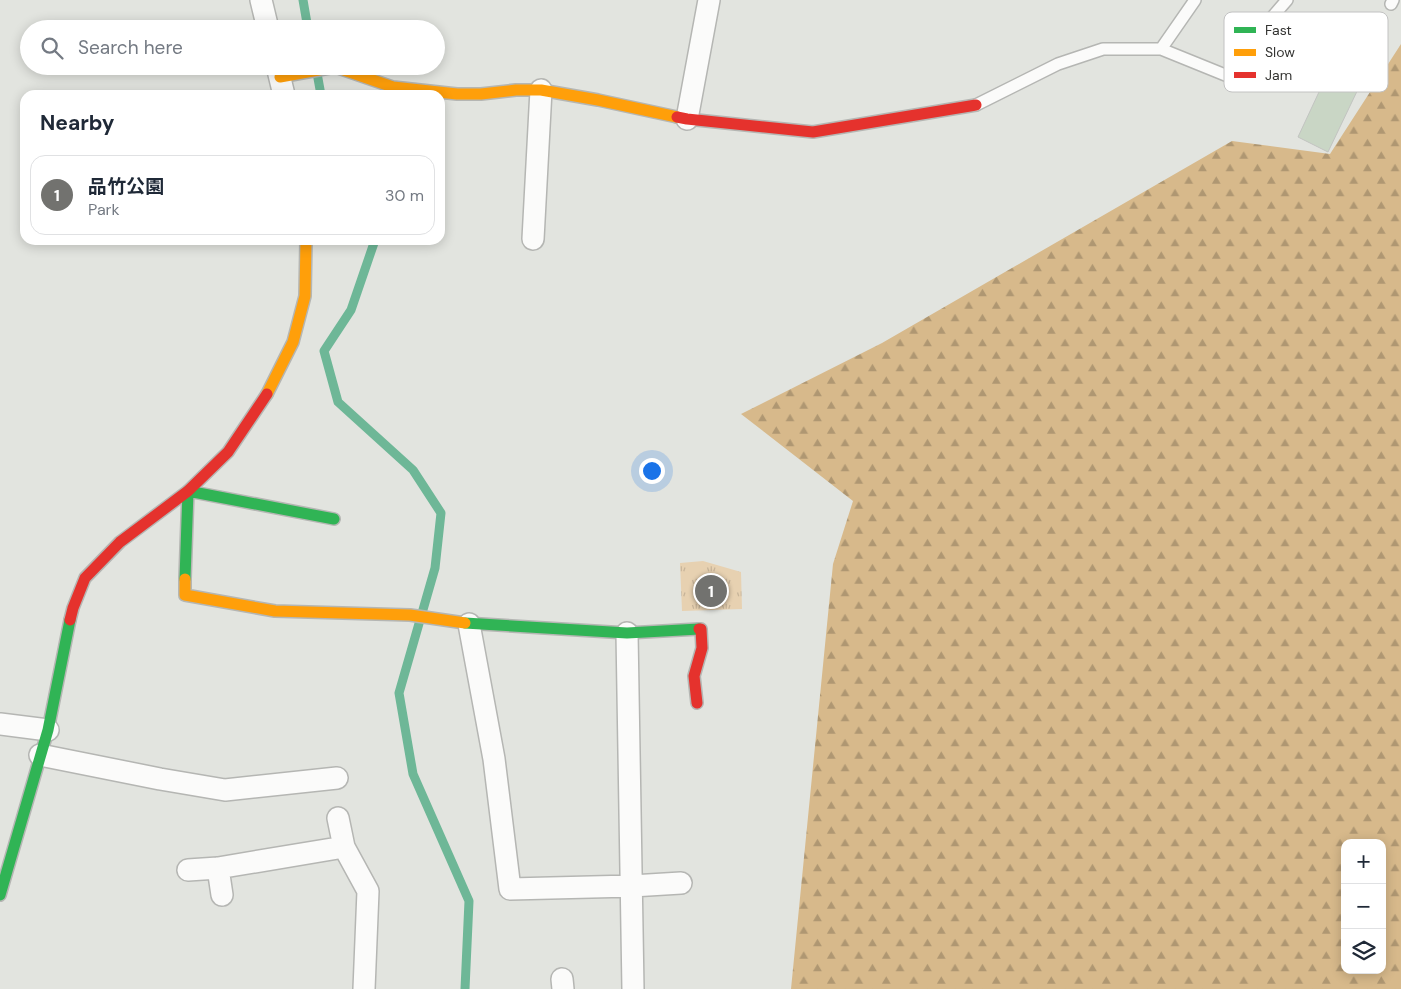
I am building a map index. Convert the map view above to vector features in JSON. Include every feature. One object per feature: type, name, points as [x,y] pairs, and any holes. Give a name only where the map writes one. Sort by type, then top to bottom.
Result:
[{"type":"street","points":[[261,0],[266,20]]},
{"type":"street","points":[[687,120],[709,0]]},
{"type":"street","points":[[358,75],[393,87],[420,90]]},
{"type":"street","points":[[445,93],[481,94],[516,90],[541,90],[598,100],[687,120],[813,132],[976,105]]},
{"type":"street","points":[[532,239],[541,90]]},
{"type":"street","points":[[0,895],[4,864],[48,730],[73,608],[85,578],[120,542],[188,491],[228,452],[266,397],[293,342],[305,296],[306,245]]},
{"type":"street","points":[[188,491],[334,519]]},
{"type":"street","points":[[188,491],[185,595],[276,611],[410,615],[469,624],[627,633],[701,629],[702,648],[694,676],[697,703]]},
{"type":"street","points":[[469,624],[494,759],[510,890],[681,883]]},
{"type":"street","points":[[627,633],[633,989]]},
{"type":"street","points":[[0,724],[48,730]]},
{"type":"street","points":[[40,755],[225,790],[337,778]]},
{"type":"street","points":[[338,818],[344,847],[368,891],[364,989]]},
{"type":"street","points":[[188,870],[218,868],[344,847]]},
{"type":"street","points":[[218,868],[222,895]]},
{"type":"lane","points":[[1161,49],[1195,0]]},
{"type":"lane","points":[[1277,12],[1288,0]]},
{"type":"lane","points":[[976,105],[1058,64],[1103,50],[1161,49],[1224,75]]},
{"type":"green space","points":[[1401,44],[1401,989],[791,989],[833,564],[853,501],[741,414],[882,343],[1232,141],[1330,154],[1370,92],[1388,92],[1388,64]]},
{"type":"green space","points":[[703,561],[741,572],[742,609],[682,611],[680,563]]},
{"type":"building","points":[[1319,92],[1357,92],[1328,152],[1298,137]]},
{"type":"waterway","points":[[303,0],[306,20]]},
{"type":"waterway","points":[[317,75],[320,90]]},
{"type":"waterway","points":[[373,245],[351,310],[324,351],[338,402],[413,470],[441,513],[435,568],[399,693],[413,774],[469,901],[465,989]]},
{"type":"traffic: fast","points":[[185,579],[188,491],[334,519]]},
{"type":"traffic: fast","points":[[0,895],[48,730],[70,620]]},
{"type":"traffic: fast","points":[[465,623],[627,633],[699,629]]},
{"type":"traffic: slow","points":[[280,77],[291,75]]},
{"type":"traffic: slow","points":[[358,75],[393,87],[420,90]]},
{"type":"traffic: slow","points":[[445,93],[481,94],[516,90],[541,90],[677,117]]},
{"type":"traffic: slow","points":[[267,394],[293,342],[305,296],[306,245]]},
{"type":"traffic: slow","points":[[185,579],[185,595],[275,611],[410,615],[465,623]]},
{"type":"traffic: jam","points":[[677,117],[813,132],[976,105]]},
{"type":"traffic: jam","points":[[70,620],[85,578],[120,542],[188,491],[228,452],[267,394]]},
{"type":"traffic: jam","points":[[697,703],[694,676],[702,648],[701,629],[699,629]]},
{"type":"place","name":"品竹公園","points":[[711,591]]}]
